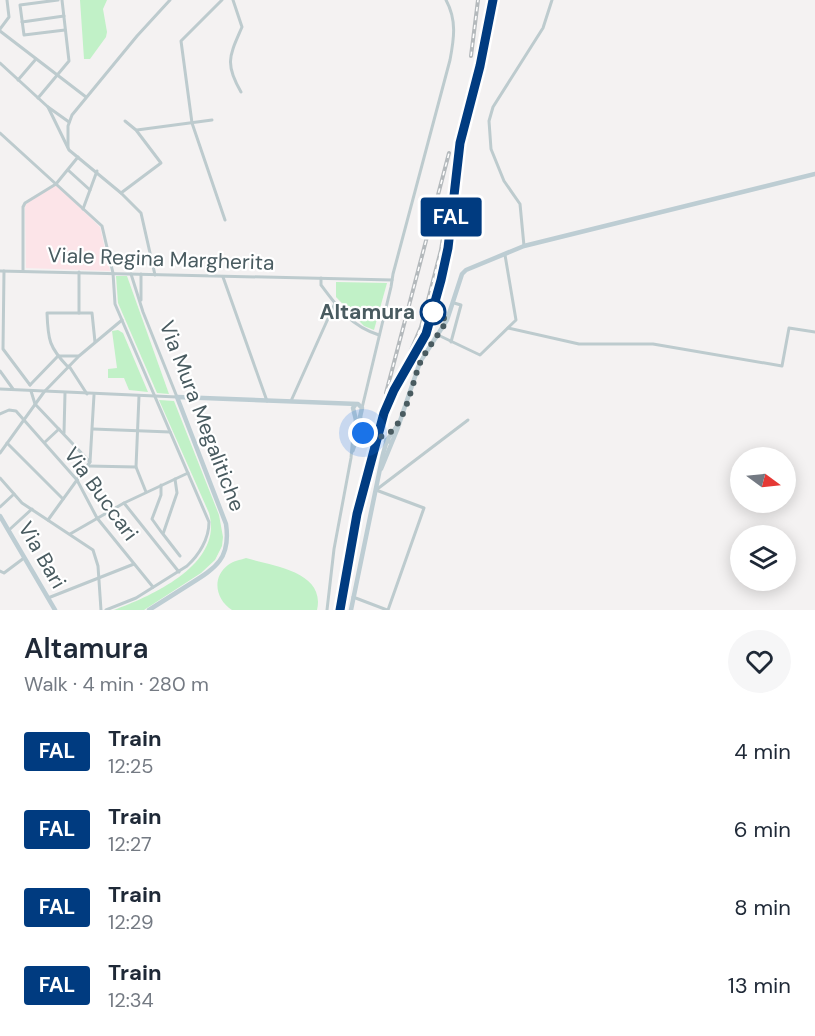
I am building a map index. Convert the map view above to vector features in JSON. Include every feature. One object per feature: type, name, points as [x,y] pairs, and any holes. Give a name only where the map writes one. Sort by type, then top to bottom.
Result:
[{"type":"main road","points":[[389,441],[401,418],[420,362],[447,320],[462,274],[466,270],[524,246],[815,174]]},
{"type":"main road","points":[[177,398],[342,405],[358,409]]},
{"type":"main road","name":"Via Mura Megalitiche","points":[[149,610],[212,570],[221,560],[227,546],[226,524],[177,398]]},
{"type":"main road","points":[[358,409],[354,428],[358,427],[360,434]]},
{"type":"main road","points":[[358,409],[360,434]]},
{"type":"main road","points":[[351,610],[381,470],[391,434],[401,418]]},
{"type":"main road","points":[[360,434],[389,441]]},
{"type":"main road","points":[[380,438],[391,434]]},
{"type":"main road","name":"Via Bari","points":[[0,516],[55,610]]},
{"type":"street","points":[[7,0],[9,17],[0,30],[86,97]]},
{"type":"street","points":[[38,98],[69,61],[64,16],[60,0],[20,5],[24,35],[65,30]]},
{"type":"street","points":[[163,0],[164,6]]},
{"type":"street","points":[[68,148],[69,122],[86,97],[136,36],[170,0]]},
{"type":"street","points":[[222,0],[181,41],[192,123],[225,220]]},
{"type":"street","points":[[233,0],[243,27],[233,49],[230,69],[241,92]]},
{"type":"street","points":[[358,409],[380,336],[392,280],[452,49],[454,25],[446,0]]},
{"type":"street","points":[[524,246],[520,204],[496,165],[491,149],[489,121],[494,107],[543,28],[552,0]]},
{"type":"street","points":[[22,22],[64,16]]},
{"type":"street","points":[[18,80],[36,59]]},
{"type":"street","points":[[0,63],[2,69],[69,122]]},
{"type":"street","points":[[48,107],[68,148],[97,171],[141,213],[155,274]]},
{"type":"street","points":[[136,130],[212,120]]},
{"type":"street","points":[[121,193],[161,163],[136,130],[125,121]]},
{"type":"street","points":[[0,133],[102,226],[113,273],[116,304],[189,473],[209,526],[200,552],[179,572],[136,598],[106,610]]},
{"type":"street","points":[[24,271],[23,207],[25,203],[56,184],[78,157]]},
{"type":"street","points":[[68,170],[90,190]]},
{"type":"street","points":[[83,209],[97,171]]},
{"type":"street","points":[[438,335],[480,355],[516,320],[505,254]]},
{"type":"street","points":[[2,271],[3,350],[30,385]]},
{"type":"street","name":"Viale Regina Margherita","points":[[2,271],[392,280]]},
{"type":"street","points":[[79,272],[79,313]]},
{"type":"street","name":"Via Mura Megalitiche","points":[[131,274],[177,398]]},
{"type":"street","points":[[141,274],[141,304]]},
{"type":"street","points":[[223,277],[267,402]]},
{"type":"street","points":[[321,278],[321,285],[335,303],[360,328],[380,336]]},
{"type":"street","points":[[451,342],[461,305],[452,302]]},
{"type":"street","points":[[290,403],[335,303]]},
{"type":"street","points":[[87,394],[48,340],[47,313],[92,313],[95,343]]},
{"type":"street","points":[[0,453],[44,392],[68,366],[122,320]]},
{"type":"street","points":[[508,328],[579,344],[653,344],[782,366],[789,328],[815,332]]},
{"type":"street","points":[[80,356],[58,356],[30,385],[29,391],[35,404],[89,464],[136,467]]},
{"type":"street","points":[[0,371],[13,390]]},
{"type":"street","points":[[0,389],[177,398]]},
{"type":"street","points":[[64,434],[65,393]]},
{"type":"street","points":[[48,520],[89,464],[94,394]]},
{"type":"street","points":[[139,396],[136,467],[146,492]]},
{"type":"street","points":[[0,414],[13,410],[23,419]]},
{"type":"street","name":"Via Buccari","points":[[23,419],[77,480],[97,518],[153,588]]},
{"type":"street","points":[[376,490],[468,420]]},
{"type":"street","points":[[44,442],[59,429]]},
{"type":"street","points":[[93,429],[170,432]]},
{"type":"street","points":[[327,610],[334,549],[351,458],[360,434]]},
{"type":"street","points":[[7,443],[63,499]]},
{"type":"street","points":[[70,534],[124,503],[189,473]]},
{"type":"street","points":[[0,478],[22,503],[96,554],[101,610]]},
{"type":"street","points":[[163,534],[177,493],[174,479]]},
{"type":"street","points":[[160,485],[161,495],[152,519],[180,556]]},
{"type":"street","points":[[353,597],[387,610],[424,508],[376,490]]},
{"type":"street","points":[[0,507],[14,494]]},
{"type":"street","points":[[124,503],[179,572]]},
{"type":"street","points":[[9,531],[32,509]]},
{"type":"street","points":[[0,571],[4,573],[24,558]]},
{"type":"street","points":[[48,598],[99,580],[134,564]]},
{"type":"shaded area","points":[[56,185],[100,227],[110,271],[26,268],[26,204]]},
{"type":"green space","points":[[80,0],[107,0],[103,9],[106,37],[90,59],[84,59]]},
{"type":"green space","points":[[116,276],[127,276],[169,394],[157,393],[118,303]]},
{"type":"green space","points":[[336,282],[387,283],[374,330],[364,326],[336,297]]},
{"type":"green space","points":[[118,330],[123,333],[148,392],[129,390],[124,378],[108,378],[108,369],[117,368],[112,331]]},
{"type":"green space","points":[[159,400],[174,401],[219,515],[223,537],[222,546],[215,560],[201,573],[144,610],[114,610],[165,587],[181,575],[196,562],[206,548],[211,531],[209,513]]},
{"type":"green space","points":[[246,558],[295,572],[305,579],[313,587],[318,597],[317,610],[232,610],[219,595],[219,576],[230,564]]},
{"type":"railway","points":[[471,56],[478,0]]},
{"type":"railway","points":[[340,610],[350,549],[382,418],[421,327],[441,250],[458,141],[491,0]]},
{"type":"railway","points":[[386,393],[449,153]]},
{"type":"train","name":"FAL","points":[[340,610],[357,514],[384,413],[394,390],[426,334],[432,317],[446,261],[460,143],[480,66],[493,0]]},
{"type":"place","name":"Altamura","points":[[433,312]]},
{"type":"route","points":[[363,433],[363,431],[380,438],[386,437],[391,434],[401,418],[420,362],[447,320],[433,312]]}]
